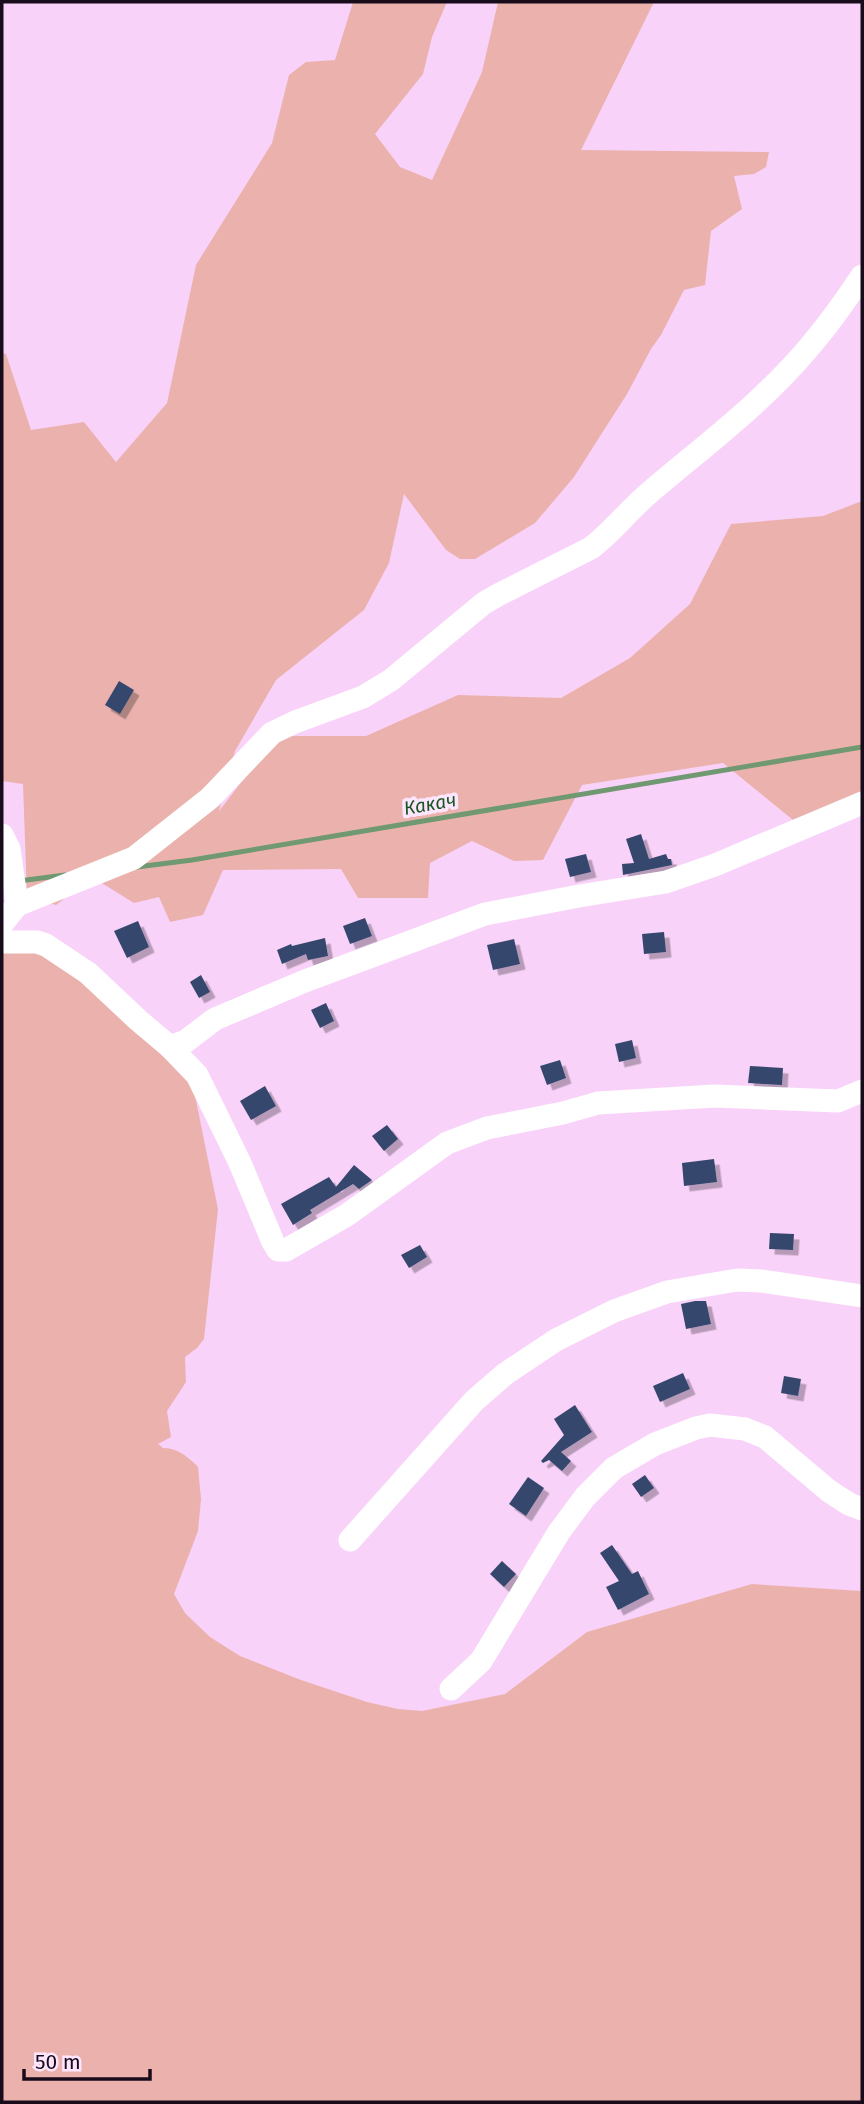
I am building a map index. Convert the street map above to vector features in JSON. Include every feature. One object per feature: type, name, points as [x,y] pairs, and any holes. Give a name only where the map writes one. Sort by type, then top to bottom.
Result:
[{"type":"street","points":[[15,889],[106,869],[134,858],[210,798],[272,733],[363,697],[391,680],[484,603],[590,548],[604,538],[640,500],[729,427],[776,384],[811,346],[862,276]]},
{"type":"street","points":[[170,1047],[186,1041],[215,1019],[304,981],[485,914],[666,882],[715,865],[862,803]]},
{"type":"street","points":[[2,835],[9,849],[15,889],[2,924]]},
{"type":"street","points":[[2,942],[46,944],[88,973],[197,1074],[278,1250],[293,1248],[347,1215],[447,1143],[487,1128],[598,1103],[715,1096],[838,1101],[862,1091]]},
{"type":"street","points":[[350,1540],[474,1401],[505,1374],[556,1340],[614,1311],[667,1292],[737,1280],[762,1281],[862,1296]]},
{"type":"street","points":[[451,1689],[481,1661],[559,1532],[585,1497],[614,1468],[655,1444],[710,1425],[745,1429],[765,1437],[829,1491],[862,1509]]},
{"type":"shaded area","points":[[353,2],[447,2],[432,37],[423,74],[375,134],[400,167],[432,180],[482,72],[498,2],[654,2],[581,150],[769,152],[766,167],[754,174],[734,176],[742,209],[711,231],[705,285],[684,290],[627,394],[574,477],[535,523],[475,559],[460,559],[446,550],[404,494],[389,563],[364,610],[276,680],[235,751],[219,811],[277,736],[366,736],[458,695],[561,698],[630,658],[690,604],[731,524],[823,516],[862,501],[862,798],[798,824],[723,763],[582,785],[543,860],[514,861],[472,841],[430,863],[428,898],[358,898],[341,869],[223,870],[203,915],[170,922],[159,897],[134,903],[92,877],[56,905],[27,897],[23,784],[2,781],[2,353],[6,354],[31,430],[84,422],[116,462],[167,403],[196,265],[272,143],[289,75],[306,62],[335,60]]},
{"type":"shaded area","points":[[42,952],[188,1061],[218,1209],[204,1339],[185,1357],[186,1382],[167,1411],[171,1437],[158,1444],[182,1454],[198,1467],[201,1499],[198,1531],[174,1594],[185,1613],[210,1637],[240,1656],[301,1680],[367,1702],[422,1711],[505,1694],[587,1632],[752,1584],[862,1591],[862,2102],[2,2102],[2,953]]},
{"type":"building","points":[[119,681],[134,690],[120,714],[105,705]]},
{"type":"building","points":[[641,834],[649,859],[666,854],[672,865],[623,875],[622,864],[634,863],[626,839]]},
{"type":"building","points":[[586,854],[591,872],[570,877],[565,859]]},
{"type":"building","points":[[365,918],[372,936],[350,944],[343,926]]},
{"type":"building","points":[[138,921],[149,947],[127,958],[114,931]]},
{"type":"building","points":[[664,932],[666,952],[644,954],[642,934]]},
{"type":"building","points":[[325,938],[328,956],[308,960],[306,954],[282,964],[277,950],[291,944],[292,946]]},
{"type":"building","points":[[514,939],[520,964],[493,970],[487,945]]},
{"type":"building","points":[[201,975],[210,992],[199,998],[190,982]]},
{"type":"building","points":[[326,1003],[334,1021],[320,1028],[311,1010]]},
{"type":"building","points":[[632,1040],[636,1058],[619,1062],[615,1044]]},
{"type":"building","points":[[560,1060],[566,1078],[547,1085],[540,1066]]},
{"type":"building","points":[[750,1066],[783,1068],[782,1085],[748,1083]]},
{"type":"building","points":[[265,1086],[276,1106],[251,1120],[240,1101]]},
{"type":"building","points":[[387,1125],[398,1139],[384,1151],[372,1136]]},
{"type":"building","points":[[714,1159],[717,1182],[684,1186],[682,1163]]},
{"type":"building","points":[[354,1165],[372,1180],[359,1189],[353,1184],[310,1210],[312,1213],[293,1225],[281,1204],[329,1177],[336,1187]]},
{"type":"building","points":[[770,1233],[794,1234],[793,1250],[769,1249]]},
{"type":"building","points":[[420,1245],[427,1257],[409,1268],[401,1255]]},
{"type":"building","points":[[706,1301],[711,1324],[686,1329],[681,1304]]},
{"type":"building","points":[[683,1373],[690,1389],[660,1402],[653,1386]]},
{"type":"building","points":[[784,1376],[801,1379],[798,1396],[781,1393]]},
{"type":"building","points":[[575,1405],[592,1432],[561,1452],[571,1461],[562,1471],[549,1460],[543,1463],[541,1461],[564,1435],[554,1419]]},
{"type":"building","points":[[645,1475],[654,1488],[641,1497],[632,1484]]},
{"type":"building","points":[[528,1477],[544,1488],[526,1516],[509,1504]]},
{"type":"building","points":[[612,1545],[632,1574],[638,1571],[649,1594],[618,1610],[606,1587],[619,1581],[600,1553]]},
{"type":"building","points":[[502,1561],[516,1574],[504,1587],[490,1574]]},
{"type":"waterway","name":"Какач","points":[[137,867],[862,747]]},
{"type":"waterway","name":"Какач","points":[[19,881],[65,875]]}]
